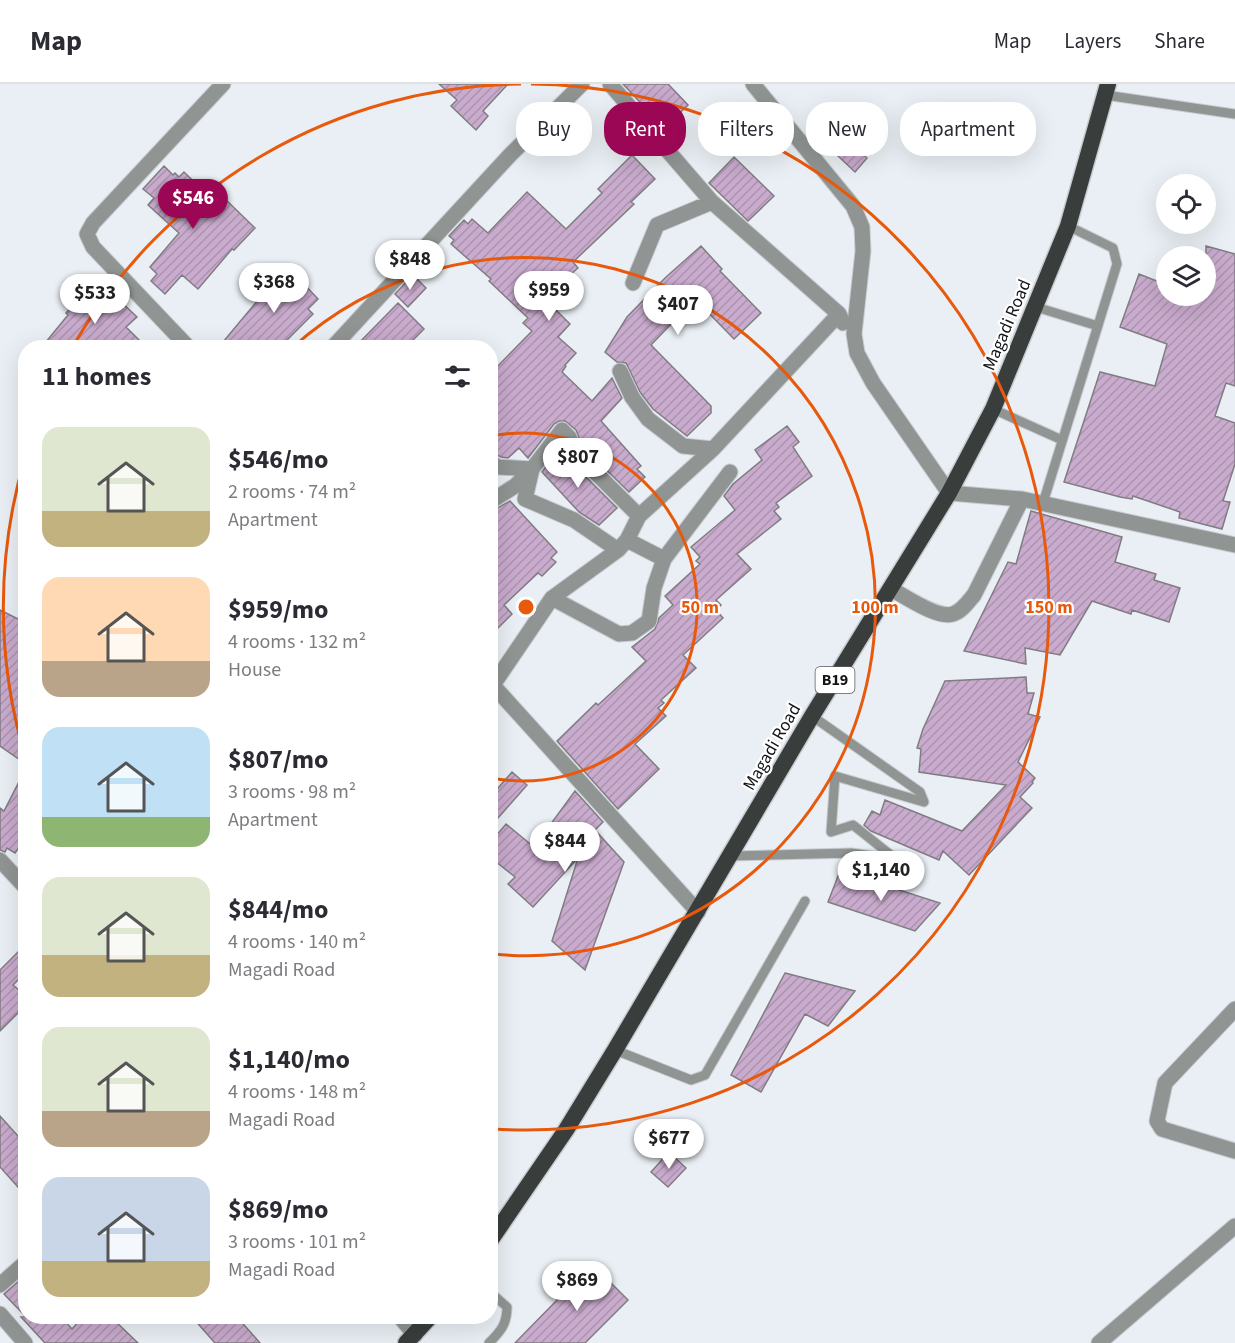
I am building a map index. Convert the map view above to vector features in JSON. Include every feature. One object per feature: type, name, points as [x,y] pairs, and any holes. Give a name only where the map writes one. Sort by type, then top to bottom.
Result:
[{"type":"highway","name":"Magadi Road","points":[[498,1229],[566,1130],[698,912],[812,716],[949,493],[993,409],[1068,226],[1106,90]]},
{"type":"highway","points":[[410,1339],[424,1324]]},
{"type":"street","points":[[181,340],[93,247],[87,234],[93,223],[223,84]]},
{"type":"street","points":[[339,340],[510,155],[582,84]]},
{"type":"street","points":[[610,84],[712,202],[839,314],[873,383],[949,493],[1022,499],[1235,544]]},
{"type":"street","points":[[753,84],[853,206],[862,227],[863,251],[854,334],[857,353]]},
{"type":"street","points":[[633,283],[657,225],[712,202]]},
{"type":"street","points":[[498,674],[552,598],[623,545],[639,516],[713,449],[839,314]]},
{"type":"street","points":[[620,371],[632,397],[648,419],[683,446],[713,449]]},
{"type":"street","points":[[498,497],[515,486],[532,469],[561,430],[569,437],[574,451],[639,516]]},
{"type":"street","points":[[498,467],[532,469]]},
{"type":"street","points":[[532,469],[525,500],[574,520],[623,545],[664,558]]},
{"type":"street","points":[[552,598],[620,634],[632,633],[649,621],[654,588],[664,558],[730,472]]},
{"type":"street","points":[[891,589],[936,613],[951,615],[963,608],[974,595],[1022,499]]},
{"type":"street","points":[[498,690],[698,912]]},
{"type":"street","points":[[0,860],[18,879]]},
{"type":"street","points":[[1235,1009],[1165,1083],[1157,1121],[1162,1129],[1235,1151]]},
{"type":"street","points":[[1099,1343],[1235,1226]]},
{"type":"street","points":[[0,1285],[18,1269]]},
{"type":"street","points":[[0,1314],[26,1343]]},
{"type":"street","points":[[403,1324],[410,1339]]},
{"type":"lane","points":[[1106,90],[1235,114]]},
{"type":"lane","points":[[1043,503],[1117,264],[1113,248],[1068,226]]},
{"type":"lane","points":[[1036,307],[1098,326]]},
{"type":"lane","points":[[993,409],[1062,440]]},
{"type":"lane","points":[[730,856],[841,853],[892,856],[853,825],[831,832],[836,776],[924,802],[920,792],[812,716]]},
{"type":"lane","points":[[615,1050],[691,1080],[705,1075],[805,901]]},
{"type":"lane","points":[[489,1343],[501,1332],[507,1320],[507,1307],[498,1299]]},
{"type":"building","points":[[439,84],[508,84],[483,111],[488,116],[476,130],[451,106],[457,100]]},
{"type":"building","points":[[623,84],[668,84],[685,102],[640,102]]},
{"type":"building","points":[[631,156],[655,179],[631,202],[634,204],[573,262],[578,268],[563,281],[572,292],[554,308],[570,324],[558,337],[576,353],[562,372],[592,401],[612,378],[622,398],[601,421],[641,466],[637,469],[645,477],[629,492],[582,446],[576,430],[565,421],[554,424],[528,458],[519,448],[508,458],[498,455],[498,366],[532,331],[523,323],[528,318],[489,281],[491,279],[451,244],[454,240],[449,236],[464,220],[468,224],[472,219],[488,233],[527,192],[566,229],[602,193],[598,189]]},
{"type":"building","points":[[838,156],[865,156],[867,158],[855,172]]},
{"type":"building","points":[[734,157],[774,196],[748,221],[709,183]]},
{"type":"building","points":[[164,166],[173,175],[175,173],[179,177],[184,172],[215,202],[221,195],[255,228],[234,250],[232,249],[198,289],[182,275],[165,294],[151,281],[157,274],[150,267],[179,233],[148,205],[154,198],[143,189]]},
{"type":"building","points":[[701,246],[722,269],[720,271],[761,313],[734,339],[695,299],[651,345],[711,406],[711,413],[687,436],[653,409],[640,392],[626,363],[617,362],[605,352],[627,317],[665,278]]},
{"type":"building","points":[[1216,249],[1235,254],[1235,386],[1226,383],[1215,416],[1235,423],[1235,464],[1223,501],[1230,502],[1222,529],[1179,518],[1180,512],[1133,496],[1132,499],[1120,497],[1064,482],[1100,372],[1155,386],[1167,344],[1120,327],[1139,274],[1156,281],[1156,306],[1216,306]]},
{"type":"building","points":[[285,264],[318,299],[308,309],[313,314],[287,340],[225,340],[268,288],[264,285]]},
{"type":"building","points":[[413,275],[426,288],[408,307],[395,294]]},
{"type":"building","points":[[91,286],[110,303],[116,297],[137,317],[126,327],[139,340],[48,340],[68,315],[66,313]]},
{"type":"building","points":[[398,303],[424,329],[413,340],[362,340]]},
{"type":"building","points":[[787,426],[799,442],[793,447],[812,476],[776,503],[779,507],[774,511],[781,519],[737,554],[751,569],[716,600],[721,605],[716,610],[723,618],[683,655],[696,668],[661,700],[664,703],[658,708],[666,716],[635,744],[659,769],[618,809],[557,741],[596,703],[598,705],[646,661],[632,647],[655,629],[659,618],[673,605],[665,596],[700,564],[696,561],[700,557],[691,547],[735,510],[724,496],[733,484],[762,460],[755,450]]},
{"type":"building","points":[[562,446],[567,458],[617,508],[599,525],[579,512],[542,472]]},
{"type":"building","points":[[510,501],[557,552],[551,558],[556,562],[542,576],[538,573],[504,605],[512,614],[498,628],[498,508]]},
{"type":"building","points":[[1031,511],[1122,537],[1115,562],[1156,574],[1154,580],[1180,588],[1169,622],[1132,610],[1131,614],[1092,601],[1060,655],[1025,648],[1026,664],[964,651],[1008,562],[1016,564]]},
{"type":"building","points":[[0,610],[18,619],[18,758],[0,746]]},
{"type":"building","points":[[1026,677],[1027,693],[1034,693],[1028,714],[1040,717],[1018,762],[1035,778],[1020,797],[1032,808],[969,875],[943,851],[939,860],[871,831],[864,825],[872,811],[880,815],[885,800],[962,831],[1006,785],[919,772],[921,749],[917,748],[923,729],[945,681]]},
{"type":"building","points":[[512,772],[527,785],[498,818],[498,788]]},
{"type":"building","points":[[18,784],[18,849],[15,853],[7,848],[5,852],[0,850],[0,808],[4,811]]},
{"type":"building","points":[[575,791],[603,822],[595,830],[624,862],[585,970],[552,941],[578,858],[533,907],[508,884],[515,877],[498,863],[498,834],[506,824],[534,847]]},
{"type":"building","points":[[840,871],[940,903],[915,931],[828,902]]},
{"type":"building","points":[[18,952],[18,980],[13,985],[18,989],[18,1013],[0,1031],[0,970]]},
{"type":"building","points":[[785,973],[855,991],[828,1026],[805,1014],[761,1092],[731,1075]]},
{"type":"building","points":[[0,1116],[18,1136],[18,1187],[0,1167]]},
{"type":"building","points":[[669,1152],[686,1168],[668,1187],[651,1172]]},
{"type":"building","points":[[593,1265],[628,1300],[585,1343],[515,1343],[560,1297],[558,1296],[570,1283],[573,1286]]},
{"type":"building","points":[[18,1282],[18,1309],[4,1294]]},
{"type":"building","points":[[27,1324],[67,1324],[72,1329],[77,1324],[118,1324],[138,1343],[45,1343]]},
{"type":"building","points":[[198,1324],[243,1324],[260,1343],[215,1343]]}]
